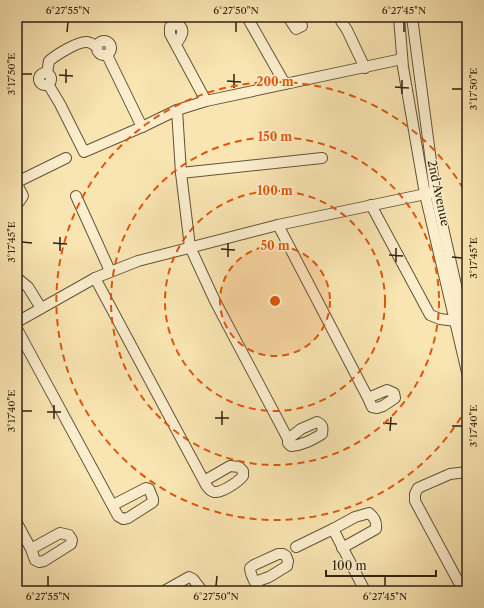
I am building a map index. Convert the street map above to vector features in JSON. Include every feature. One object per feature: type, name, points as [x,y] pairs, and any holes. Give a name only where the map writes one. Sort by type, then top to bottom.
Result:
[{"type":"street","points":[[247,17],[285,84]]},
{"type":"street","points":[[288,17],[296,29],[302,26],[298,17]]},
{"type":"street","name":"2nd Avenue","points":[[399,17],[402,59],[467,372]]},
{"type":"street","name":"2nd Avenue","points":[[412,17],[430,193],[467,334]]},
{"type":"street","points":[[339,18],[348,30],[365,68]]},
{"type":"street","points":[[142,127],[107,55],[101,56],[97,52],[96,46],[87,42],[79,44],[56,55],[48,61],[47,73],[42,73],[39,77],[40,81],[43,85],[48,84],[60,104],[84,152],[142,127],[177,110],[206,101],[402,59]]},
{"type":"street","points":[[176,44],[206,101]]},
{"type":"street","points":[[177,110],[181,173],[190,248],[215,301],[288,439]]},
{"type":"street","points":[[17,202],[19,202],[23,196],[17,183],[66,158]]},
{"type":"street","points":[[181,173],[322,158]]},
{"type":"street","points":[[17,322],[95,278],[138,261],[278,225],[430,193]]},
{"type":"street","points":[[76,196],[110,271]]},
{"type":"street","points":[[371,205],[430,315],[440,319],[456,322]]},
{"type":"street","points":[[278,225],[368,398]]},
{"type":"street","points":[[17,278],[28,287],[41,308]]},
{"type":"street","points":[[95,278],[204,481]]},
{"type":"street","points":[[17,329],[113,505]]},
{"type":"street","points":[[467,472],[450,474],[418,488],[415,494],[415,501],[458,581],[467,590]]},
{"type":"street","points":[[296,548],[364,514],[369,513],[375,518],[376,529],[342,548]]},
{"type":"street","points":[[17,523],[31,549]]},
{"type":"street","points":[[333,529],[365,591]]},
{"type":"street","points":[[164,591],[189,577],[193,578],[200,588],[199,591]]}]
